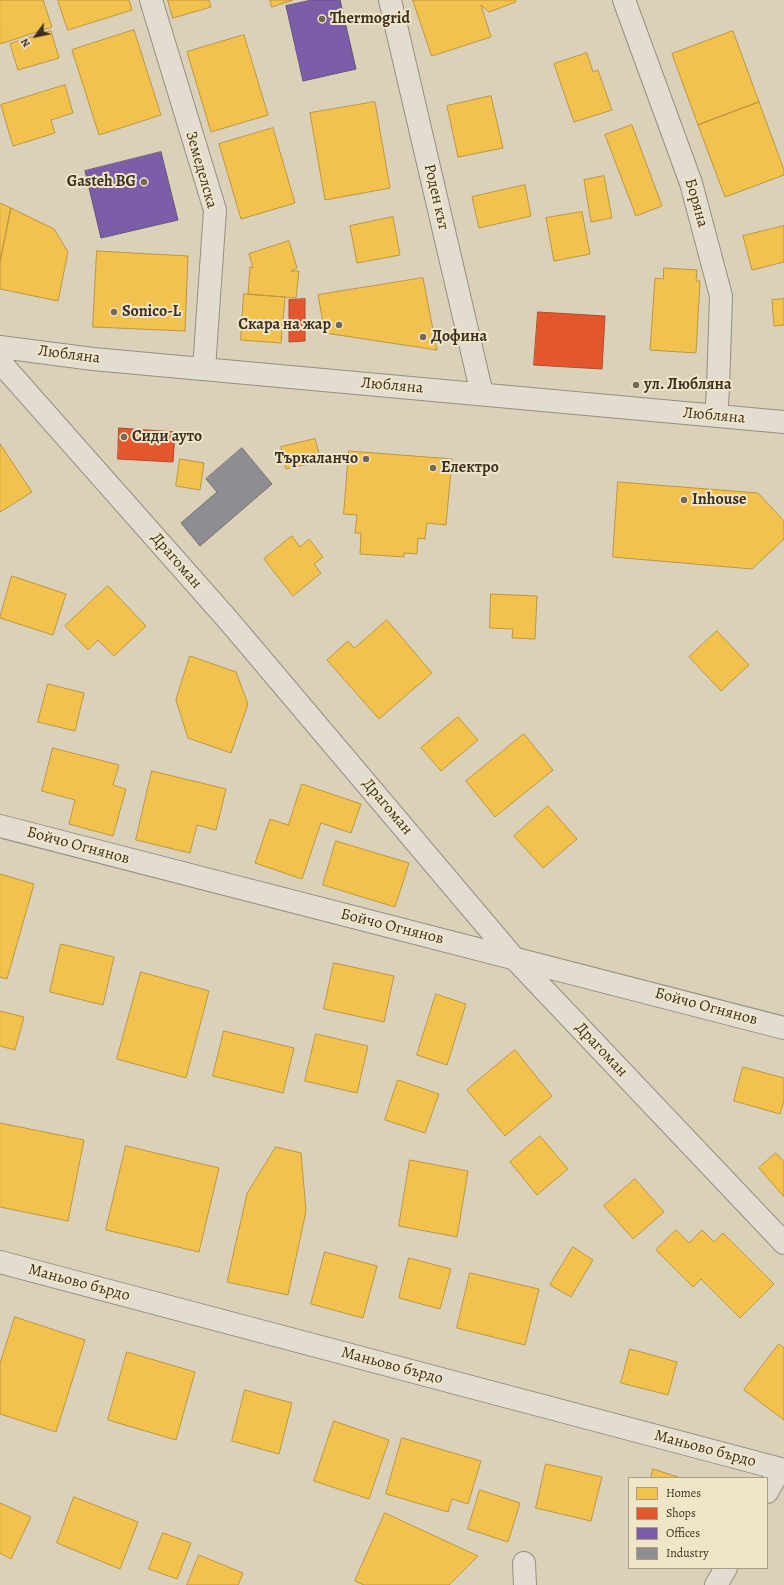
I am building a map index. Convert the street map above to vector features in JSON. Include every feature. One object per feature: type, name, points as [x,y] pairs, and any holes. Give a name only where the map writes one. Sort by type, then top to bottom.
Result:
[{"type":"street","name":"Земеделска","points":[[151,0],[215,210],[204,369]]},
{"type":"street","name":"Роден кът","points":[[390,0],[482,394]]},
{"type":"street","name":"Боряна","points":[[624,0],[691,183],[721,296],[716,416]]},
{"type":"street","name":"Любляна","points":[[0,346],[92,359],[776,422]]},
{"type":"street","name":"Драгоман","points":[[0,362],[229,621],[513,957],[784,1243]]},
{"type":"street","points":[[776,422],[784,438]]},
{"type":"street","name":"Бойчо Огнянов","points":[[0,826],[784,1028]]},
{"type":"street","name":"Маньово бърдо","points":[[0,1262],[782,1469]]},
{"type":"street","points":[[768,1490],[782,1469]]},
{"type":"street","points":[[524,1563],[524,1585]]},
{"type":"street","points":[[716,1585],[725,1569]]},
{"type":"building: Homes","points":[[0,0],[43,0],[52,27],[0,44]]},
{"type":"building: Homes","points":[[58,0],[129,0],[132,10],[68,30]]},
{"type":"building: Homes","points":[[168,0],[209,0],[211,7],[173,18]]},
{"type":"building: Homes","points":[[270,0],[293,0],[272,7]]},
{"type":"building: Homes","points":[[413,0],[515,0],[516,2],[489,12],[481,5],[491,37],[432,56]]},
{"type":"building: Homes","points":[[134,30],[161,115],[99,135],[72,50]]},
{"type":"building: Homes","points":[[51,31],[59,58],[18,70],[10,44]]},
{"type":"building: Homes","points":[[733,31],[759,102],[698,125],[672,54]]},
{"type":"building: Homes","points":[[244,35],[268,115],[211,132],[187,52]]},
{"type":"building: Homes","points":[[587,53],[593,72],[598,70],[612,110],[574,122],[554,64]]},
{"type":"building: Homes","points":[[65,85],[73,113],[51,120],[55,133],[13,146],[1,105]]},
{"type":"building: Homes","points":[[491,96],[503,148],[458,157],[447,106]]},
{"type":"building: Homes","points":[[375,102],[390,188],[325,200],[310,113]]},
{"type":"building: Homes","points":[[759,102],[784,170],[784,175],[725,197],[698,125]]},
{"type":"building: Homes","points":[[632,125],[662,206],[636,216],[605,135]]},
{"type":"building: Homes","points":[[273,128],[295,203],[241,219],[219,144]]},
{"type":"building: Homes","points":[[604,176],[612,218],[591,222],[584,180]]},
{"type":"building: Homes","points":[[525,185],[531,216],[479,228],[472,197]]},
{"type":"building: Homes","points":[[0,203],[11,208],[0,262]]},
{"type":"building: Homes","points":[[11,208],[54,229],[68,252],[58,301],[0,289],[0,262]]},
{"type":"building: Homes","points":[[582,212],[590,254],[554,261],[546,218]]},
{"type":"building: Homes","points":[[393,217],[400,255],[357,263],[350,226]]},
{"type":"building: Homes","points":[[784,226],[784,262],[752,270],[743,236]]},
{"type":"building: Homes","points":[[289,241],[297,268],[291,271],[299,271],[296,298],[248,294],[250,267],[253,268],[249,254]]},
{"type":"building: Homes","points":[[97,251],[188,256],[185,331],[93,327]]},
{"type":"building: Homes","points":[[664,268],[697,270],[696,281],[700,281],[696,353],[650,350],[655,278],[663,279]]},
{"type":"building: Homes","points":[[423,278],[437,350],[325,333],[318,295]]},
{"type":"building: Homes","points":[[244,294],[285,297],[281,343],[241,340]]},
{"type":"building: Homes","points":[[784,299],[784,325],[774,326],[772,300]]},
{"type":"building: Homes","points":[[315,439],[321,461],[286,469],[281,447]]},
{"type":"building: Homes","points":[[0,444],[32,492],[0,512]]},
{"type":"building: Homes","points":[[349,451],[452,459],[446,525],[427,523],[425,539],[418,538],[417,554],[404,553],[404,557],[360,554],[361,533],[355,533],[357,515],[344,514]]},
{"type":"building: Homes","points":[[180,459],[204,463],[200,490],[176,486]]},
{"type":"building: Homes","points":[[618,482],[758,493],[784,521],[784,539],[752,569],[613,557]]},
{"type":"building: Homes","points":[[292,536],[300,547],[309,539],[323,557],[314,564],[321,573],[293,596],[264,559]]},
{"type":"building: Homes","points":[[12,576],[66,594],[53,635],[0,618]]},
{"type":"building: Homes","points":[[108,586],[146,626],[114,656],[98,640],[88,650],[65,626]]},
{"type":"building: Homes","points":[[491,594],[537,596],[535,639],[512,638],[513,629],[490,628]]},
{"type":"building: Homes","points":[[387,620],[432,673],[379,719],[327,660],[348,641],[354,648]]},
{"type":"building: Homes","points":[[717,631],[749,665],[721,691],[689,657]]},
{"type":"building: Homes","points":[[190,656],[236,672],[248,704],[231,753],[188,738],[176,700]]},
{"type":"building: Homes","points":[[48,684],[84,693],[75,731],[38,722]]},
{"type":"building: Homes","points":[[458,717],[478,740],[441,771],[421,748]]},
{"type":"building: Homes","points":[[524,734],[553,770],[495,817],[466,781]]},
{"type":"building: Homes","points":[[53,748],[119,765],[113,785],[126,789],[113,836],[69,824],[75,800],[42,791]]},
{"type":"building: Homes","points":[[152,771],[226,789],[216,830],[197,825],[190,853],[136,840]]},
{"type":"building: Homes","points":[[302,784],[361,804],[351,833],[321,823],[302,879],[255,863],[270,819],[288,825]]},
{"type":"building: Homes","points":[[548,806],[577,839],[543,868],[514,836]]},
{"type":"building: Homes","points":[[336,841],[409,863],[395,907],[323,885]]},
{"type":"building: Homes","points":[[0,874],[34,884],[7,979],[0,977]]},
{"type":"building: Homes","points":[[61,944],[114,957],[103,1005],[50,992]]},
{"type":"building: Homes","points":[[334,963],[394,976],[384,1022],[324,1009]]},
{"type":"building: Homes","points":[[141,972],[209,991],[186,1078],[117,1059]]},
{"type":"building: Homes","points":[[436,994],[466,1004],[447,1065],[417,1055]]},
{"type":"building: Homes","points":[[0,1011],[24,1017],[15,1050],[0,1046]]},
{"type":"building: Homes","points":[[224,1031],[294,1048],[283,1093],[213,1076]]},
{"type":"building: Homes","points":[[316,1034],[368,1046],[357,1093],[305,1081]]},
{"type":"building: Homes","points":[[515,1050],[552,1096],[505,1136],[467,1090]]},
{"type":"building: Homes","points":[[743,1067],[784,1078],[784,1101],[780,1114],[734,1101]]},
{"type":"building: Homes","points":[[398,1080],[439,1094],[425,1133],[385,1120]]},
{"type":"building: Homes","points":[[0,1123],[84,1140],[68,1221],[0,1207]]},
{"type":"building: Homes","points":[[540,1136],[568,1169],[537,1195],[510,1162]]},
{"type":"building: Homes","points":[[126,1146],[219,1168],[199,1252],[106,1230]]},
{"type":"building: Homes","points":[[276,1147],[301,1153],[306,1211],[288,1295],[227,1282],[247,1194]]},
{"type":"building: Homes","points":[[776,1153],[784,1162],[784,1197],[759,1168]]},
{"type":"building: Homes","points":[[410,1160],[468,1171],[457,1237],[399,1226]]},
{"type":"building: Homes","points":[[635,1179],[664,1212],[633,1239],[604,1206]]},
{"type":"building: Homes","points":[[676,1230],[689,1243],[702,1230],[714,1242],[723,1233],[774,1284],[740,1318],[701,1279],[693,1287],[656,1250]]},
{"type":"building: Homes","points":[[573,1247],[593,1260],[571,1297],[550,1285]]},
{"type":"building: Homes","points":[[325,1252],[377,1266],[363,1318],[311,1304]]},
{"type":"building: Homes","points":[[409,1258],[451,1269],[440,1309],[399,1298]]},
{"type":"building: Homes","points":[[470,1273],[539,1289],[525,1345],[457,1328]]},
{"type":"building: Homes","points":[[15,1317],[85,1340],[56,1432],[0,1414],[0,1364]]},
{"type":"building: Homes","points":[[779,1344],[784,1348],[784,1420],[744,1390]]},
{"type":"building: Homes","points":[[630,1349],[677,1362],[668,1395],[621,1383]]},
{"type":"building: Homes","points":[[127,1352],[195,1372],[176,1440],[108,1420]]},
{"type":"building: Homes","points":[[245,1390],[292,1403],[279,1454],[232,1441]]},
{"type":"building: Homes","points":[[334,1421],[389,1440],[369,1499],[314,1481]]},
{"type":"building: Homes","points":[[402,1438],[481,1461],[468,1504],[452,1499],[448,1512],[386,1494]]},
{"type":"building: Homes","points":[[546,1464],[602,1477],[591,1521],[536,1508]]},
{"type":"building: Homes","points":[[653,1469],[678,1477],[651,1477]]},
{"type":"building: Homes","points":[[480,1490],[520,1503],[508,1542],[468,1529]]},
{"type":"building: Homes","points":[[74,1497],[138,1522],[120,1569],[57,1543]]},
{"type":"building: Homes","points":[[0,1503],[31,1517],[11,1559],[0,1553]]},
{"type":"building: Homes","points":[[385,1513],[478,1556],[449,1585],[364,1585],[355,1581]]},
{"type":"building: Homes","points":[[163,1533],[191,1543],[177,1579],[149,1569]]},
{"type":"building: Homes","points":[[199,1555],[243,1573],[238,1585],[187,1585]]},
{"type":"building: Shops","points":[[305,299],[305,341],[289,342],[289,300]]},
{"type":"building: Shops","points":[[538,312],[605,316],[602,369],[534,365]]},
{"type":"building: Shops","points":[[119,428],[175,432],[173,462],[118,459]]},
{"type":"building: Offices","points":[[312,0],[340,0],[356,69],[303,81],[286,6]]},
{"type":"building: Offices","points":[[161,152],[178,220],[101,238],[85,171]]},
{"type":"building: Industry","points":[[242,448],[272,484],[200,546],[181,523],[217,492],[206,479]]},
{"type":"place","name":"Thermogrid","points":[[322,19]]},
{"type":"place","name":"Gasteh BG","points":[[144,182]]},
{"type":"place","name":"Sonico-L","points":[[114,312]]},
{"type":"place","name":"Скара на жар","points":[[339,325]]},
{"type":"place","name":"Дофина","points":[[423,337]]},
{"type":"place","name":"ул. Любляна","points":[[636,385]]},
{"type":"place","name":"Сиди ауто","points":[[124,437]]},
{"type":"place","name":"Търкаланчо","points":[[366,459]]},
{"type":"place","name":"Електро","points":[[433,468]]},
{"type":"place","name":"Inhouse","points":[[684,500]]}]
